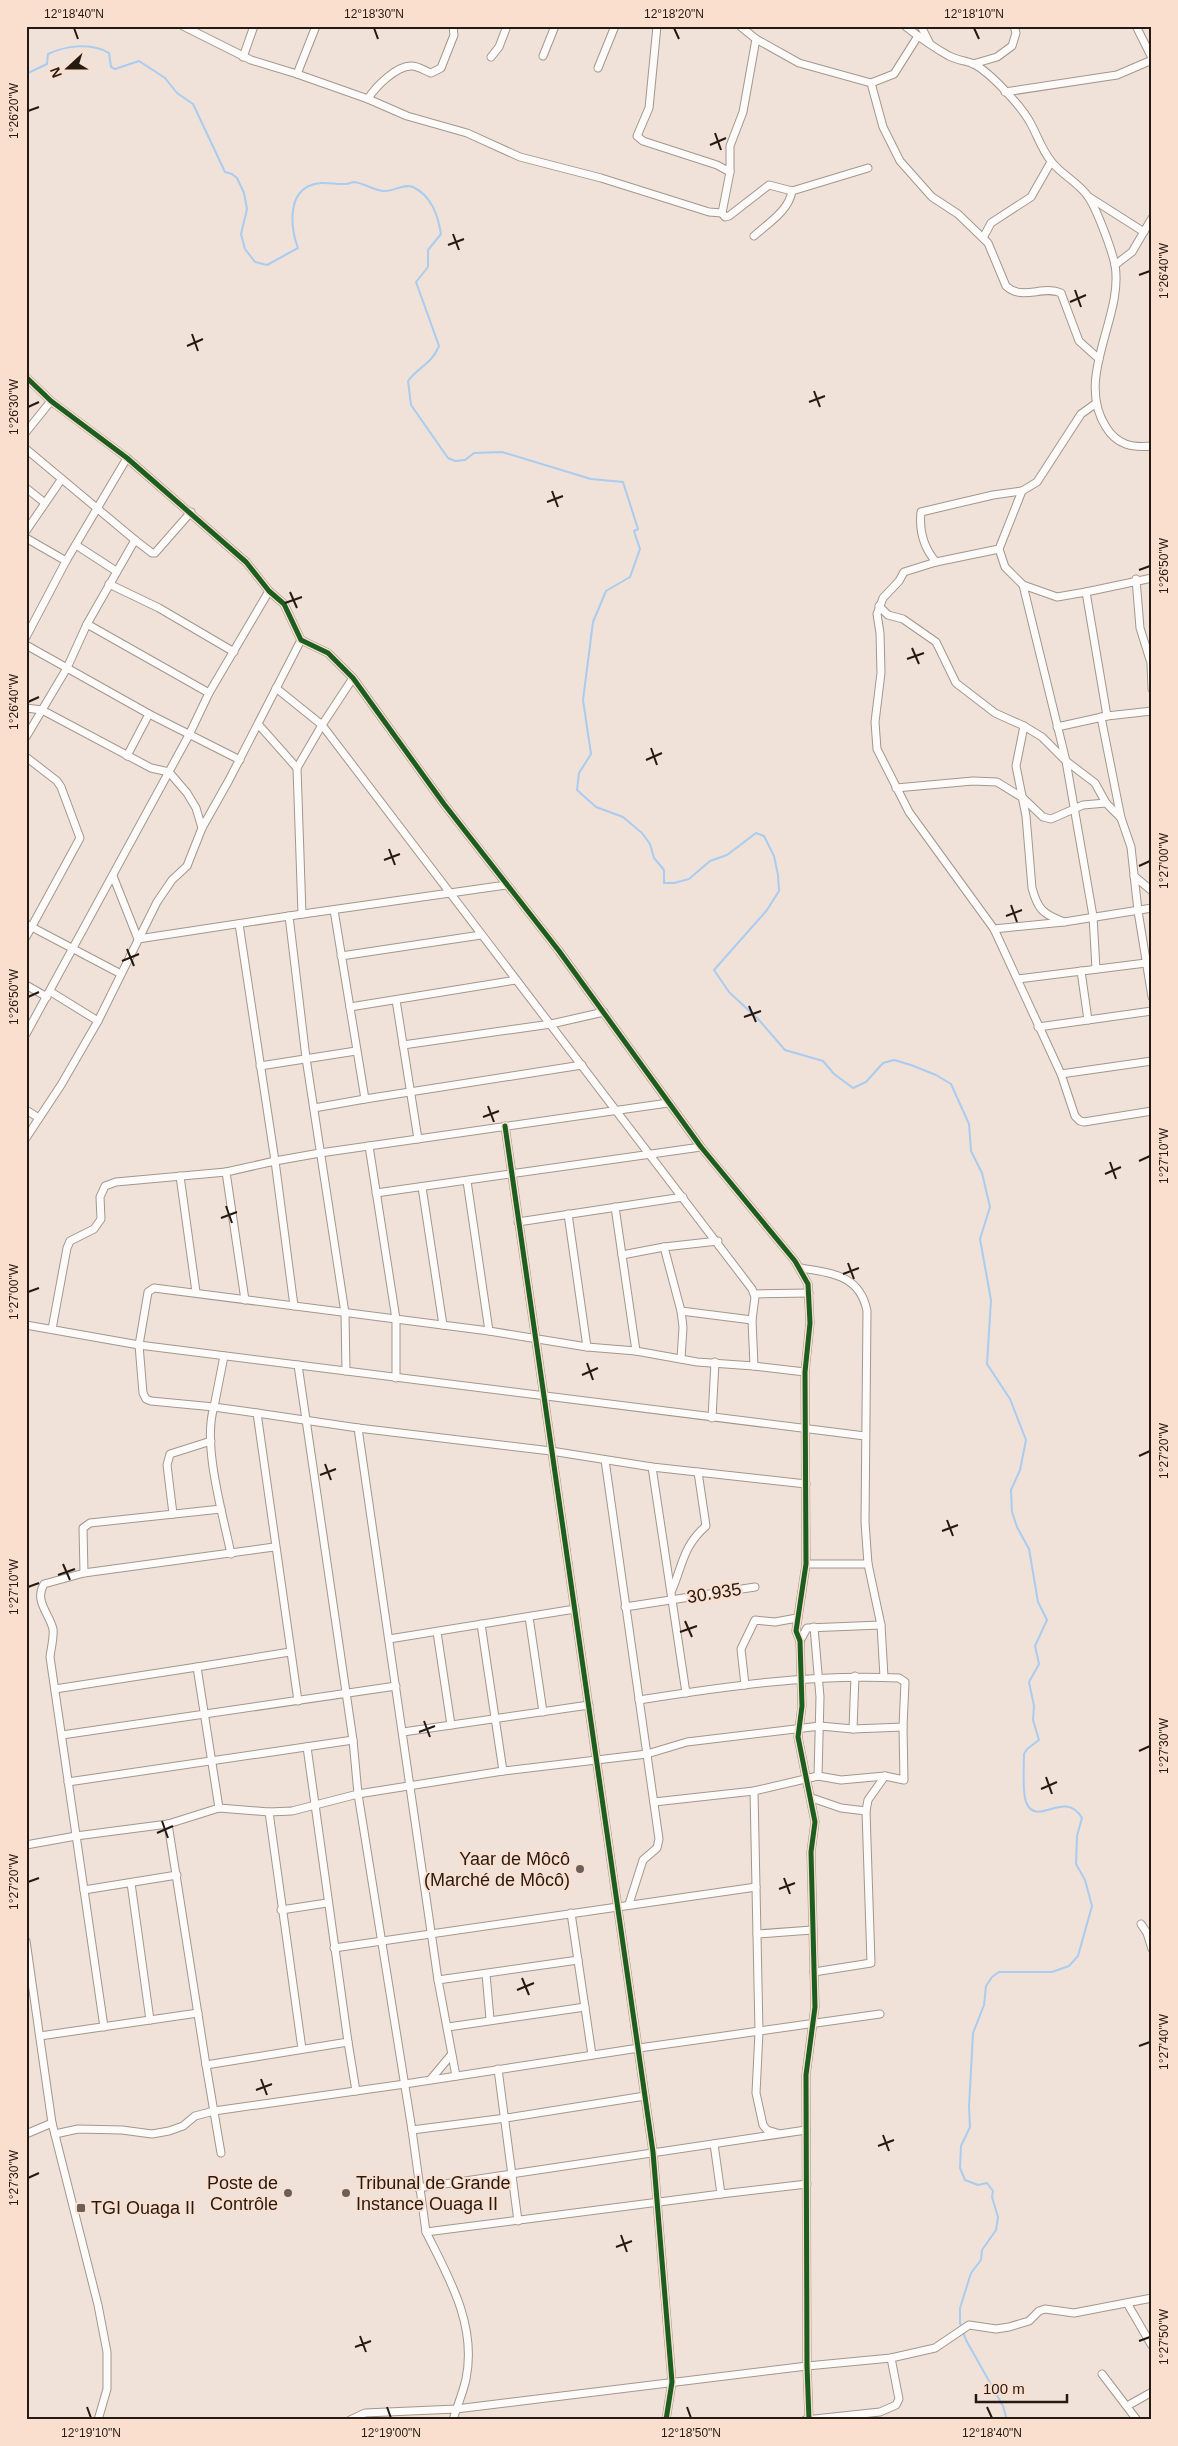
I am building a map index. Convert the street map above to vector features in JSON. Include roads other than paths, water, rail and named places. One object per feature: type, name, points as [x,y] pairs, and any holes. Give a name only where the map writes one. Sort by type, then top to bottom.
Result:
[{"type":"street","points":[[183,26],[243,57],[368,99],[413,118],[467,133],[520,157],[601,178],[709,212],[722,213],[724,217],[729,216],[769,185],[792,191],[868,168]]},
{"type":"street","points":[[243,57],[254,26]]},
{"type":"street","points":[[297,74],[316,26]]},
{"type":"street","points":[[368,99],[383,80],[405,68],[413,66],[431,73],[440,68],[454,34],[453,26]]},
{"type":"street","points":[[491,57],[499,47],[506,26]]},
{"type":"street","points":[[543,56],[555,26]]},
{"type":"street","points":[[598,68],[615,26]]},
{"type":"street","points":[[657,26],[649,108],[637,136],[643,141],[717,165],[730,172]]},
{"type":"street","points":[[740,26],[756,39],[799,63],[871,83],[894,74],[918,36]]},
{"type":"street","points":[[905,26],[951,57],[973,64],[1005,92],[1031,123],[1051,162],[1089,197],[1144,232]]},
{"type":"street","points":[[921,26],[932,46]]},
{"type":"street","points":[[973,64],[996,57],[1012,46],[1016,33],[1014,26]]},
{"type":"street","points":[[1005,92],[1117,75],[1152,59],[1136,26]]},
{"type":"street","points":[[722,213],[730,172],[730,146],[743,112],[756,39]]},
{"type":"street","points":[[871,83],[883,127],[900,161],[932,197],[958,214],[983,238],[996,259],[1006,286],[1011,291],[1020,293],[1055,290],[1061,293],[1079,341],[1099,360]]},
{"type":"street","points":[[983,238],[991,223],[1031,197],[1051,162]]},
{"type":"street","points":[[754,236],[785,208],[791,200],[792,191]]},
{"type":"street","points":[[1089,197],[1115,265],[1111,309],[1099,360],[1095,404],[1110,434],[1119,441],[1128,446],[1152,446]]},
{"type":"street","points":[[1115,265],[1132,252],[1152,218]]},
{"type":"street","points":[[26,376],[51,401],[127,458],[246,562],[269,591],[289,611],[301,640],[328,653],[353,678],[506,885],[604,1012],[701,1147],[800,1268],[810,1292],[810,1323],[805,1372],[806,1564],[796,1630],[800,1641],[802,1713],[798,1729],[798,1742],[812,1798],[814,1822],[811,1852],[815,2007],[806,2075],[807,2366],[809,2420]]},
{"type":"street","points":[[26,432],[51,401]]},
{"type":"street","points":[[936,562],[926,551],[920,527],[921,512],[993,495],[1022,491],[1035,485],[1057,455],[1081,414],[1095,404]]},
{"type":"street","points":[[26,449],[61,480],[97,506],[152,553],[191,512]]},
{"type":"street","points":[[26,637],[97,506],[127,458]]},
{"type":"street","points":[[26,531],[61,480]]},
{"type":"street","points":[[26,488],[45,503]]},
{"type":"street","points":[[1022,491],[999,549],[1005,567],[1023,585],[1057,597],[1152,578]]},
{"type":"street","points":[[26,538],[66,561]]},
{"type":"street","points":[[26,737],[67,668],[87,624],[135,540]]},
{"type":"street","points":[[76,545],[116,571]]},
{"type":"street","points":[[999,549],[936,562],[904,572],[896,584],[886,592],[877,614],[880,633],[881,672],[876,722],[877,749],[896,788],[918,826],[994,929],[1061,1074],[1075,1116],[1080,1121],[1152,1111]]},
{"type":"street","points":[[1136,580],[1140,628],[1151,663],[1152,689]]},
{"type":"street","points":[[109,584],[159,608],[234,652]]},
{"type":"street","points":[[1023,585],[1066,761],[1092,916],[1096,969]]},
{"type":"street","points":[[26,1034],[113,876],[210,693],[269,591]]},
{"type":"street","points":[[1086,592],[1121,818],[1132,847],[1138,910],[1152,997]]},
{"type":"street","points":[[879,606],[888,615],[904,619],[936,642],[956,683],[999,715],[1024,726],[1042,737],[1066,761],[1095,783],[1106,803],[1121,818]]},
{"type":"street","points":[[87,624],[210,693]]},
{"type":"street","points":[[26,1138],[61,1085],[98,1021],[138,939],[167,887],[187,866],[202,828],[240,760],[301,640]]},
{"type":"street","points":[[26,645],[148,714],[240,760]]},
{"type":"street","points":[[302,914],[298,768],[322,725],[353,678]]},
{"type":"street","points":[[276,688],[322,725],[450,891],[481,935],[718,1241],[755,1294],[752,1320],[754,1366]]},
{"type":"street","points":[[26,708],[42,710],[127,756],[158,771],[169,772],[192,801],[202,828]]},
{"type":"street","points":[[1057,728],[1104,716],[1152,711]]},
{"type":"street","points":[[127,756],[148,714]]},
{"type":"street","points":[[258,724],[298,768]]},
{"type":"street","points":[[1024,726],[1016,766],[1023,798],[1035,898],[1044,914],[1064,922]]},
{"type":"street","points":[[26,757],[57,781],[80,838],[29,925],[26,937]]},
{"type":"street","points":[[896,788],[988,781],[1002,784],[1023,798],[1048,819],[1056,818],[1083,805],[1106,803]]},
{"type":"street","points":[[1072,798],[1083,805]]},
{"type":"street","points":[[113,876],[138,939]]},
{"type":"street","points":[[1134,876],[1152,891]]},
{"type":"street","points":[[138,939],[450,891],[506,885]]},
{"type":"street","points":[[994,929],[1064,922],[1092,916],[1152,908]]},
{"type":"street","points":[[334,910],[364,1098]]},
{"type":"street","points":[[288,916],[306,1058],[345,1313],[346,1371]]},
{"type":"street","points":[[239,924],[276,1162],[294,1306]]},
{"type":"street","points":[[29,925],[121,974]]},
{"type":"street","points":[[341,956],[481,935]]},
{"type":"street","points":[[1018,979],[1146,962]]},
{"type":"street","points":[[1081,971],[1088,1020]]},
{"type":"street","points":[[350,1007],[516,980]]},
{"type":"street","points":[[26,985],[49,994],[98,1021]]},
{"type":"street","points":[[396,1000],[409,1092],[418,1139]]},
{"type":"street","points":[[1038,1027],[1152,1011]]},
{"type":"street","points":[[402,1045],[551,1024],[604,1012]]},
{"type":"street","points":[[260,1066],[356,1051]]},
{"type":"street","points":[[1061,1074],[1152,1061]]},
{"type":"street","points":[[314,1108],[364,1098],[582,1065]]},
{"type":"street","points":[[52,1329],[67,1248],[70,1241],[94,1229],[101,1219],[100,1197],[105,1186],[116,1182],[226,1172],[320,1153],[668,1103]]},
{"type":"street","points":[[26,1110],[38,1118]]},
{"type":"street","points":[[505,1126],[653,2152],[672,2382],[666,2420]]},
{"type":"street","points":[[369,1146],[396,1319],[396,1378]]},
{"type":"street","points":[[376,1193],[701,1147]]},
{"type":"street","points":[[226,1172],[245,1300]]},
{"type":"street","points":[[180,1176],[196,1292]]},
{"type":"street","points":[[467,1181],[489,1331]]},
{"type":"street","points":[[422,1187],[443,1325]]},
{"type":"street","points":[[518,1222],[684,1197]]},
{"type":"street","points":[[615,1207],[636,1351]]},
{"type":"street","points":[[568,1214],[587,1347]]},
{"type":"street","points":[[622,1255],[664,1247],[718,1241]]},
{"type":"street","points":[[664,1247],[681,1311],[683,1327],[681,1359]]},
{"type":"street","points":[[800,1268],[828,1272],[860,1289],[867,1311],[865,1436],[868,1564],[881,1625],[884,1677]]},
{"type":"street","points":[[805,1372],[715,1362],[697,1362],[636,1351],[587,1347],[489,1331],[196,1292],[151,1290],[139,1345],[143,1393],[146,1399],[306,1419],[358,1428],[551,1451],[652,1467],[806,1484]]},
{"type":"street","points":[[755,1294],[810,1292]]},
{"type":"street","points":[[681,1311],[752,1320]]},
{"type":"street","points":[[26,1325],[139,1345],[805,1430],[865,1436]]},
{"type":"street","points":[[224,1356],[211,1423],[211,1441],[221,1509],[231,1554]]},
{"type":"street","points":[[712,1418],[715,1362]]},
{"type":"street","points":[[298,1365],[353,1740],[358,1794],[405,2084],[418,2188],[426,2232],[453,2286],[464,2316],[468,2347],[466,2378],[453,2420]]},
{"type":"street","points":[[257,1413],[274,1547],[298,1701]]},
{"type":"street","points":[[358,1428],[438,1980],[456,2076]]},
{"type":"street","points":[[173,1514],[167,1465],[170,1454],[211,1441]]},
{"type":"street","points":[[605,1460],[648,1754],[659,1846],[643,1860],[629,1904]]},
{"type":"street","points":[[652,1467],[686,1693]]},
{"type":"street","points":[[672,1590],[684,1554],[696,1534],[706,1526],[698,1472]]},
{"type":"street","points":[[84,1574],[83,1528],[90,1523],[221,1509]]},
{"type":"street","points":[[104,2027],[50,1658],[52,1628],[42,1605],[41,1592],[44,1584],[84,1574],[274,1547]]},
{"type":"street","points":[[806,1564],[868,1564]]},
{"type":"street","name":"30.935","points":[[625,1607],[755,1587]]},
{"type":"street","points":[[390,1640],[575,1609]]},
{"type":"street","points":[[529,1616],[543,1712]]},
{"type":"street","points":[[745,1685],[741,1649],[755,1620],[775,1622],[797,1618]]},
{"type":"street","points":[[481,1624],[503,1771]]},
{"type":"street","points":[[800,1641],[805,1630],[814,1627],[881,1625]]},
{"type":"street","points":[[814,1627],[819,1678],[818,1776]]},
{"type":"street","points":[[437,1632],[451,1725]]},
{"type":"street","points":[[55,1689],[290,1652]]},
{"type":"street","points":[[197,1667],[218,1808]]},
{"type":"street","points":[[853,1729],[855,1676]]},
{"type":"street","points":[[639,1700],[801,1678],[884,1677],[899,1678],[905,1682],[903,1727],[904,1780],[885,1776],[840,1780],[818,1776],[754,1791],[654,1802]]},
{"type":"street","points":[[62,1735],[396,1686]]},
{"type":"street","points":[[403,1732],[589,1705]]},
{"type":"street","points":[[26,1845],[76,1836],[168,1824],[218,1808],[269,1812],[314,1807],[358,1794],[503,1771],[648,1754],[687,1742],[820,1726],[853,1729],[903,1727]]},
{"type":"street","points":[[68,1782],[353,1740]]},
{"type":"street","points":[[307,1747],[327,1903],[356,2091]]},
{"type":"street","points":[[814,1972],[871,1963],[866,1811],[868,1800],[885,1776]]},
{"type":"street","points":[[754,1791],[759,2032],[756,2093],[761,2118],[766,2130],[782,2134]]},
{"type":"street","points":[[812,1798],[841,1808],[866,1811]]},
{"type":"street","points":[[269,1812],[302,2049]]},
{"type":"street","points":[[168,1824],[221,2153]]},
{"type":"street","points":[[84,1890],[176,1875]]},
{"type":"street","points":[[131,1883],[150,2020]]},
{"type":"street","points":[[334,1948],[432,1932],[756,1887]]},
{"type":"street","points":[[282,1910],[327,1903]]},
{"type":"street","points":[[571,1913],[592,2055]]},
{"type":"street","points":[[1141,1924],[1147,1932],[1152,1949]]},
{"type":"street","points":[[757,1934],[812,1930]]},
{"type":"street","points":[[26,1941],[30,1995],[40,2036],[52,2123],[98,2305],[107,2352],[107,2389],[98,2420]]},
{"type":"street","points":[[438,1980],[578,1960]]},
{"type":"street","points":[[486,1974],[490,2019]]},
{"type":"street","points":[[448,2027],[490,2019],[585,2007]]},
{"type":"street","points":[[40,2036],[198,2013]]},
{"type":"street","points":[[55,2134],[78,2129],[122,2130],[152,2134],[183,2126],[195,2116],[214,2111],[880,2014]]},
{"type":"street","points":[[206,2065],[348,2042]]},
{"type":"street","points":[[430,2079],[451,2055]]},
{"type":"street","points":[[498,2069],[514,2174],[518,2221]]},
{"type":"street","points":[[412,2130],[506,2118],[645,2096]]},
{"type":"street","points":[[26,2134],[52,2123]]},
{"type":"street","points":[[418,2188],[806,2130]]},
{"type":"street","points":[[714,2144],[721,2194]]},
{"type":"street","points":[[426,2232],[807,2184]]},
{"type":"street","points":[[350,2420],[365,2412],[456,2409],[807,2366],[891,2358],[935,2348],[969,2325],[996,2329],[1029,2321],[1039,2311],[1074,2313],[1152,2298]]},
{"type":"street","points":[[1127,2303],[1152,2346]]},
{"type":"street","points":[[805,2420],[879,2416],[895,2406],[899,2401],[891,2358]]},
{"type":"street","points":[[1102,2374],[1137,2420]]},
{"type":"street","points":[[1127,2406],[1152,2392]]},
{"type":"waterway","points":[[26,74],[47,64],[48,54],[70,47],[86,46],[109,53],[111,67],[115,69],[139,61],[165,78],[177,93],[193,104],[225,172],[237,178],[244,193],[247,209],[241,234],[245,249],[255,262],[267,265],[298,248],[293,223],[294,205],[302,191],[314,184],[346,184],[354,182],[383,191],[409,186],[420,191],[425,196],[436,214],[441,234],[428,250],[428,267],[416,282],[439,346],[429,361],[408,381],[411,405],[448,458],[455,461],[465,460],[474,453],[502,452],[591,479],[623,482],[638,529],[634,531],[640,549],[630,577],[606,591],[593,622],[583,700],[591,754],[579,773],[577,790],[596,807],[623,817],[642,833],[650,844],[654,858],[664,870],[664,883],[674,883],[689,879],[710,861],[727,855],[756,833],[764,836],[774,856],[779,891],[767,910],[714,970],[729,992],[759,1020],[785,1050],[823,1061],[834,1074],[853,1088],[866,1082],[883,1063],[894,1060],[936,1075],[951,1084],[969,1124],[971,1151],[982,1173],[990,1207],[980,1239],[991,1300],[987,1364],[1010,1399],[1026,1440],[1020,1470],[1011,1490],[1012,1512],[1017,1527],[1029,1549],[1038,1602],[1047,1620],[1035,1646],[1039,1664],[1029,1682],[1034,1706],[1033,1720],[1039,1740],[1027,1749],[1024,1754],[1025,1797],[1031,1809],[1037,1812],[1067,1807],[1075,1810],[1082,1818],[1077,1836],[1076,1864],[1085,1880],[1092,1906],[1078,1956],[1069,1966],[1052,1972],[999,1972],[992,1977],[986,1986],[984,2005],[973,2033],[969,2107],[970,2127],[961,2146],[960,2168],[965,2180],[978,2185],[987,2183],[993,2191],[992,2197],[998,2217],[996,2230],[982,2250],[981,2260],[971,2273],[960,2308],[960,2323],[966,2340],[1003,2406],[1007,2420]]},
{"type":"place","name":"Yaar de Môcô (Marché de Môcô)","points":[[580,1869]]},
{"type":"place","name":"Poste de Contrôle","points":[[288,2193]]},
{"type":"place","name":"Tribunal de Grande Instance Ouaga II","points":[[346,2193]]},
{"type":"place","name":"TGI Ouaga II","points":[[81,2208]]}]
